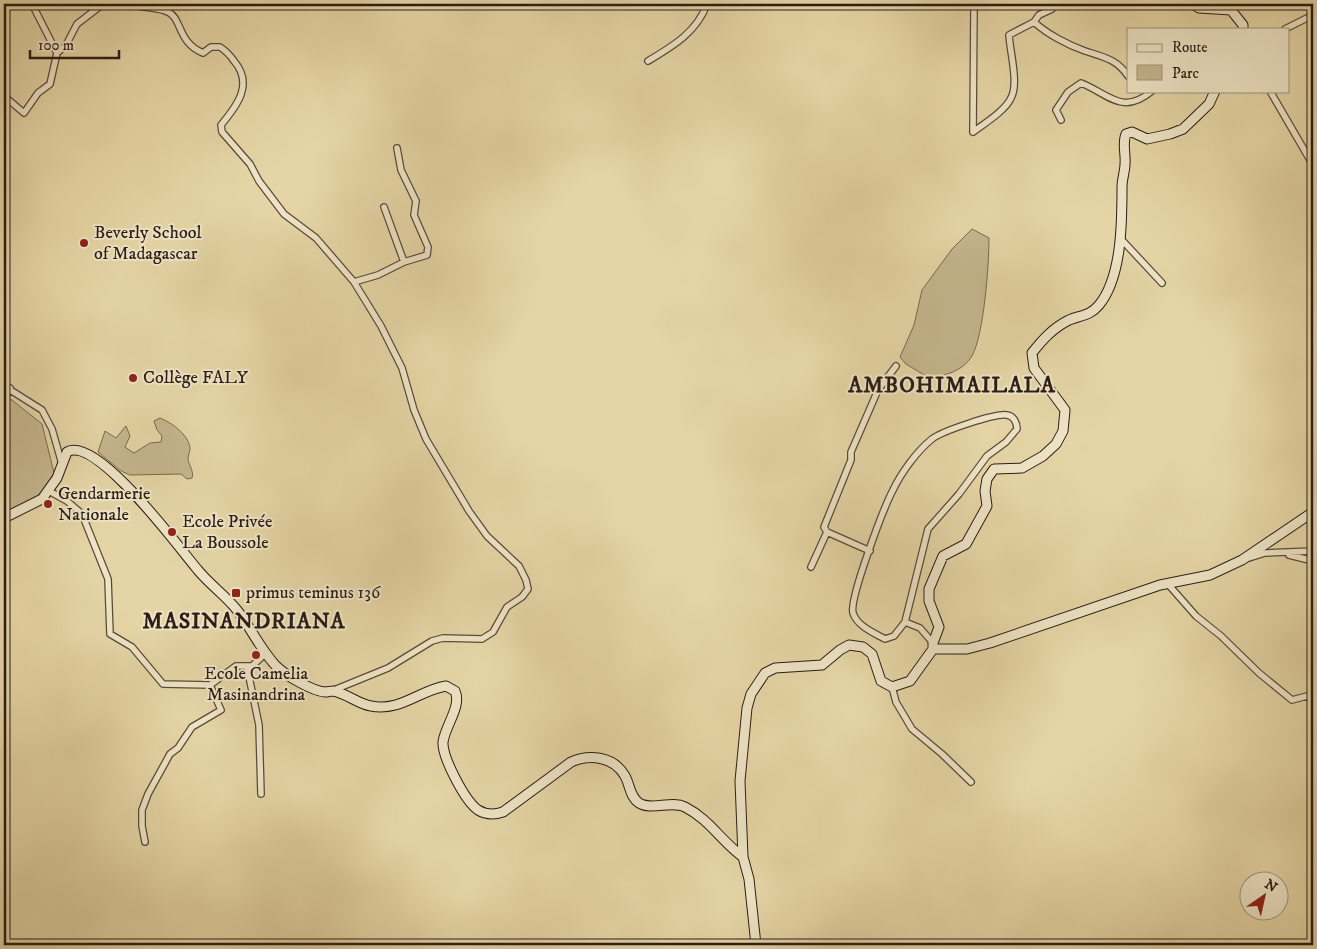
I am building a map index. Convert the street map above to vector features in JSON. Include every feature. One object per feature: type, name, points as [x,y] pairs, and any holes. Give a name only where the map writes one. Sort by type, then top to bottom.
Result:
[{"type":"street","points":[[32,4],[57,53]]},
{"type":"street","points":[[4,96],[24,113],[38,93],[50,84],[57,53],[66,45],[78,24],[103,4]]},
{"type":"street","points":[[4,518],[37,503],[49,491],[57,478],[67,452],[81,451],[122,481],[198,570],[231,603],[276,666],[290,676],[324,692],[332,691],[388,668],[432,641],[443,638],[482,639],[493,632],[507,607],[522,597],[528,589],[519,566],[487,536],[469,511],[426,439],[414,410],[402,368],[381,326],[354,282],[316,238],[284,214],[259,181],[250,164],[222,132],[221,126],[244,90],[240,68],[220,47],[211,47],[203,53],[192,47],[184,39],[176,18],[168,12],[136,4]]},
{"type":"street","points":[[648,61],[672,46],[701,19],[707,4]]},
{"type":"street","points":[[974,4],[973,132],[1008,104],[1012,96],[1014,77],[1009,35],[1034,22],[1039,15],[1052,9],[1054,4]]},
{"type":"street","points":[[1193,4],[1199,8],[1231,10],[1243,25],[1243,28]]},
{"type":"street","points":[[1287,28],[1313,15]]},
{"type":"street","points":[[1034,22],[1041,29],[1085,51],[1102,54],[1122,66],[1127,74]]},
{"type":"street","points":[[1061,120],[1056,110],[1068,92],[1081,83],[1117,102],[1127,103],[1144,98],[1151,92]]},
{"type":"street","points":[[756,945],[748,875],[743,857],[740,780],[747,708],[751,694],[765,673],[775,668],[822,665],[840,650],[856,645],[872,654],[881,681],[892,686],[910,681],[933,646],[939,627],[929,601],[929,589],[943,556],[966,544],[987,506],[985,491],[989,473],[994,468],[1022,468],[1056,444],[1063,431],[1065,410],[1034,368],[1032,353],[1046,335],[1069,320],[1088,315],[1098,306],[1109,290],[1120,238],[1126,163],[1123,142],[1126,134],[1132,132],[1147,139],[1170,134],[1183,128],[1208,104],[1214,92]]},
{"type":"street","points":[[1271,92],[1313,166]]},
{"type":"street","points":[[354,282],[378,275],[404,262],[427,254],[428,247],[414,215],[416,202],[401,170],[396,148]]},
{"type":"street","points":[[384,207],[404,262]]},
{"type":"street","points":[[1120,238],[1162,283]]},
{"type":"street","points":[[870,551],[827,532],[824,527],[851,460],[851,452],[878,390],[896,366]]},
{"type":"street","points":[[5,397],[7,387],[36,405],[44,414],[52,430],[62,464]]},
{"type":"street","points":[[1007,415],[1013,418],[1017,424],[1017,429],[1006,442],[987,456],[959,494],[928,530],[905,622],[894,636],[885,639],[858,622],[853,612],[855,598],[870,551],[893,489],[913,460],[932,438],[950,428],[991,417],[1007,415]]},
{"type":"street","points":[[49,491],[82,514],[108,579],[110,634],[132,647],[163,684],[210,685],[236,666],[252,666],[266,653]]},
{"type":"street","points":[[1242,560],[1313,512]]},
{"type":"street","points":[[811,568],[827,532]]},
{"type":"street","points":[[905,622],[920,628],[933,646],[967,649],[1167,584],[1210,575],[1242,560],[1265,553],[1285,554],[1313,551]]},
{"type":"street","points":[[1285,554],[1313,561]]},
{"type":"street","points":[[1167,584],[1196,616],[1222,636],[1259,674],[1292,700],[1307,696],[1313,698]]},
{"type":"street","points":[[247,667],[259,725],[261,794]]},
{"type":"street","points":[[145,842],[142,810],[148,794],[170,754],[178,748],[192,727],[221,710],[210,685]]},
{"type":"street","points":[[332,691],[370,706],[383,708],[411,701],[436,687],[446,686],[452,688],[458,697],[444,738],[444,756],[470,803],[484,813],[497,814],[511,808],[571,762],[580,758],[595,757],[620,769],[638,802],[648,806],[674,804],[684,807],[702,818],[733,850],[743,857]]},
{"type":"street","points":[[892,686],[896,702],[912,729],[942,754],[970,782]]},
{"type":"street","points":[[755,927],[764,945]]},
{"type":"green space","points":[[972,229],[989,238],[983,316],[976,346],[972,356],[959,369],[941,376],[929,378],[906,364],[900,357],[914,325],[922,290],[952,249]]},
{"type":"green space","points":[[4,397],[12,400],[42,424],[54,473],[39,495],[4,516]]},
{"type":"green space","points":[[160,418],[174,426],[189,443],[188,460],[192,478],[187,479],[181,474],[130,475],[121,471],[98,452],[105,431],[116,438],[126,426],[130,436],[125,447],[134,453],[150,443],[161,442],[162,436],[157,430],[154,421]]},
{"type":"place","name":"Beverly School of Madagascar","points":[[84,243]]},
{"type":"place","name":"Collège FALY","points":[[133,378]]},
{"type":"place","name":"Gendarmerie Nationale","points":[[48,504]]},
{"type":"place","name":"Ecole Privée La Boussole","points":[[172,532]]},
{"type":"place","name":"primus teminus 136","points":[[236,593]]},
{"type":"place","name":"Ecole Camelia Masinandrina","points":[[256,655]]},
{"type":"district","name":"AMBOHIMAILALA","points":[[952,385]]},
{"type":"district","name":"MASINANDRIANA","points":[[244,621]]}]
